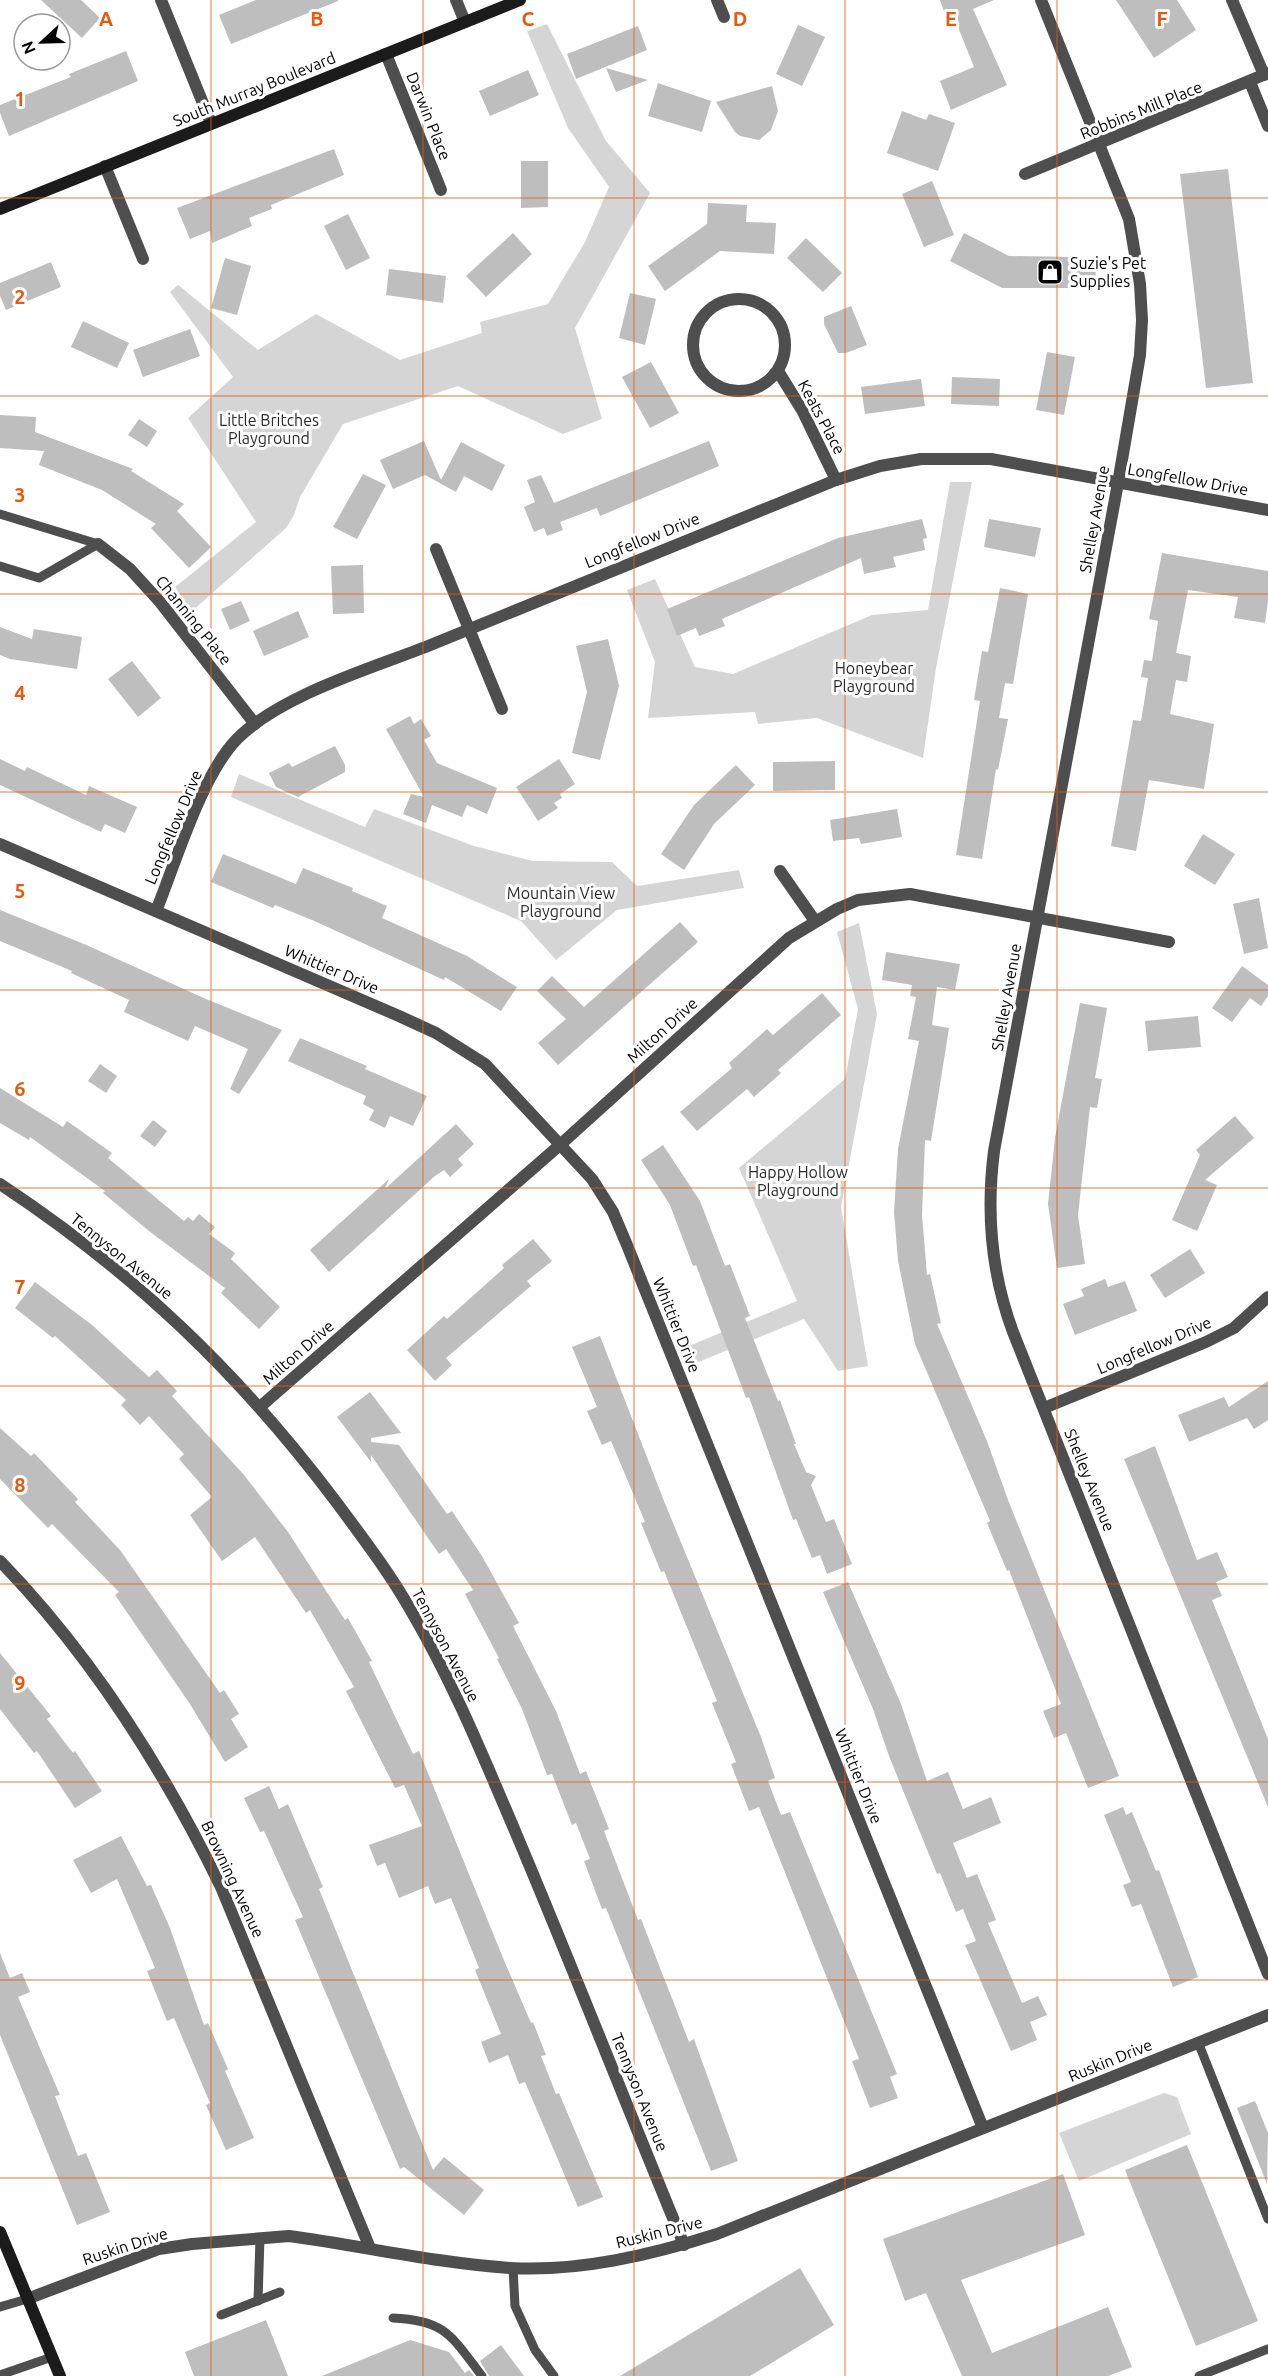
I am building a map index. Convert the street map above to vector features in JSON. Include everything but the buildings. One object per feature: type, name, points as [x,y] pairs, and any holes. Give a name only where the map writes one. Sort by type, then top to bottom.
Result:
[{"type":"main road","name":"South Murray Boulevard","points":[[0,209],[519,0]]},
{"type":"main road","points":[[0,2232],[60,2376]]},
{"type":"street","points":[[161,0],[211,123]]},
{"type":"street","points":[[456,0],[465,22]]},
{"type":"street","points":[[717,0],[724,17]]},
{"type":"street","name":"Shelley Avenue","points":[[1041,0],[1129,219],[1140,284],[1140,355],[989,1190],[991,1242],[1003,1305],[1268,1974]]},
{"type":"street","points":[[1232,0],[1266,74]]},
{"type":"street","name":"Darwin Place","points":[[386,54],[441,190]]},
{"type":"street","name":"Robbins Mill Place","points":[[1025,174],[1100,145],[1266,74]]},
{"type":"street","points":[[1250,82],[1268,126]]},
{"type":"street","points":[[105,166],[143,259]]},
{"type":"street","name":"Keats Place","points":[[749,300],[763,305],[774,315],[782,328],[785,342],[784,357],[778,370],[768,382],[755,389],[741,392],[725,390],[711,383],[699,371],[693,356],[692,340],[697,324],[706,312],[727,301],[749,300]]},
{"type":"street","name":"Keats Place","points":[[778,370],[802,410],[836,480]]},
{"type":"street","name":"Longfellow Drive","points":[[156,911],[209,781],[222,757],[255,724],[301,698],[836,480],[880,466],[921,459],[991,459],[1268,510]]},
{"type":"street","name":"Channing Place","points":[[98,544],[130,569],[160,602],[255,724]]},
{"type":"street","points":[[436,549],[502,709]]},
{"type":"street","name":"Whittier Drive","points":[[0,844],[427,1029],[461,1047],[485,1064],[592,1179],[613,1212],[983,2128]]},
{"type":"street","points":[[780,871],[814,921]]},
{"type":"street","name":"Milton Drive","points":[[261,1406],[561,1144],[768,956],[814,921],[858,900],[910,894],[1169,942]]},
{"type":"street","name":"Tennyson Avenue","points":[[0,1185],[130,1278],[192,1335],[261,1406],[371,1548],[409,1606],[439,1659],[532,1873],[684,2245]]},
{"type":"street","name":"Longfellow Drive","points":[[1044,1408],[1206,1342],[1234,1328],[1268,1297]]},
{"type":"street","name":"Browning Avenue","points":[[0,1561],[42,1605],[120,1707],[197,1837],[222,1887],[370,2248]]},
{"type":"street","name":"Ruskin Drive","points":[[27,2299],[159,2249],[260,2238],[289,2236],[472,2264],[513,2268],[567,2266],[627,2258],[684,2245],[1268,2014]]},
{"type":"lane","points":[[0,514],[98,544]]},
{"type":"lane","points":[[0,566],[39,578],[98,544]]},
{"type":"lane","points":[[1198,2042],[1268,2219]]},
{"type":"lane","points":[[258,2301],[260,2238]]},
{"type":"lane","points":[[513,2268],[515,2306],[535,2350],[554,2376]]},
{"type":"lane","points":[[221,2315],[279,2292]]},
{"type":"lane","points":[[0,2307],[27,2299]]},
{"type":"lane","points":[[393,2318],[414,2319],[448,2332],[482,2376]]},
{"type":"lane","points":[[1199,2376],[1268,2349]]},
{"type":"lane","points":[[0,2375],[52,2357]]},
{"type":"green space","name":"Little Britches Playground","points":[[547,24],[606,141],[650,193],[575,328],[602,419],[563,434],[458,386],[343,424],[300,497],[294,515],[286,528],[191,612],[175,587],[256,522],[188,418],[233,377],[170,292],[178,285],[258,350],[316,314],[400,360],[482,333],[480,322],[548,304],[585,242],[609,187],[568,128],[527,31]]},
{"type":"green space","name":"Honeybear Playground","points":[[950,482],[972,482],[936,668],[923,758],[817,718],[758,724],[755,712],[648,718],[655,662],[627,590],[655,579],[695,667],[733,674],[872,615],[928,610]]},
{"type":"green space","name":"Mountain View Playground","points":[[239,774],[365,827],[374,809],[474,846],[533,861],[612,862],[637,886],[739,870],[744,888],[617,910],[556,960],[521,921],[231,797]]},
{"type":"green space","name":"Happy Hollow Playground","points":[[859,923],[877,1014],[841,1207],[868,1366],[838,1371],[804,1319],[696,1363],[689,1346],[797,1301],[739,1168],[845,1079],[858,1009],[837,932]]},
{"type":"green space","points":[[1164,2093],[1177,2097],[1191,2134],[1079,2181],[1059,2133]]},
{"type":"place","name":"Suzie's Pet Supplies","points":[[1050,272]]}]
